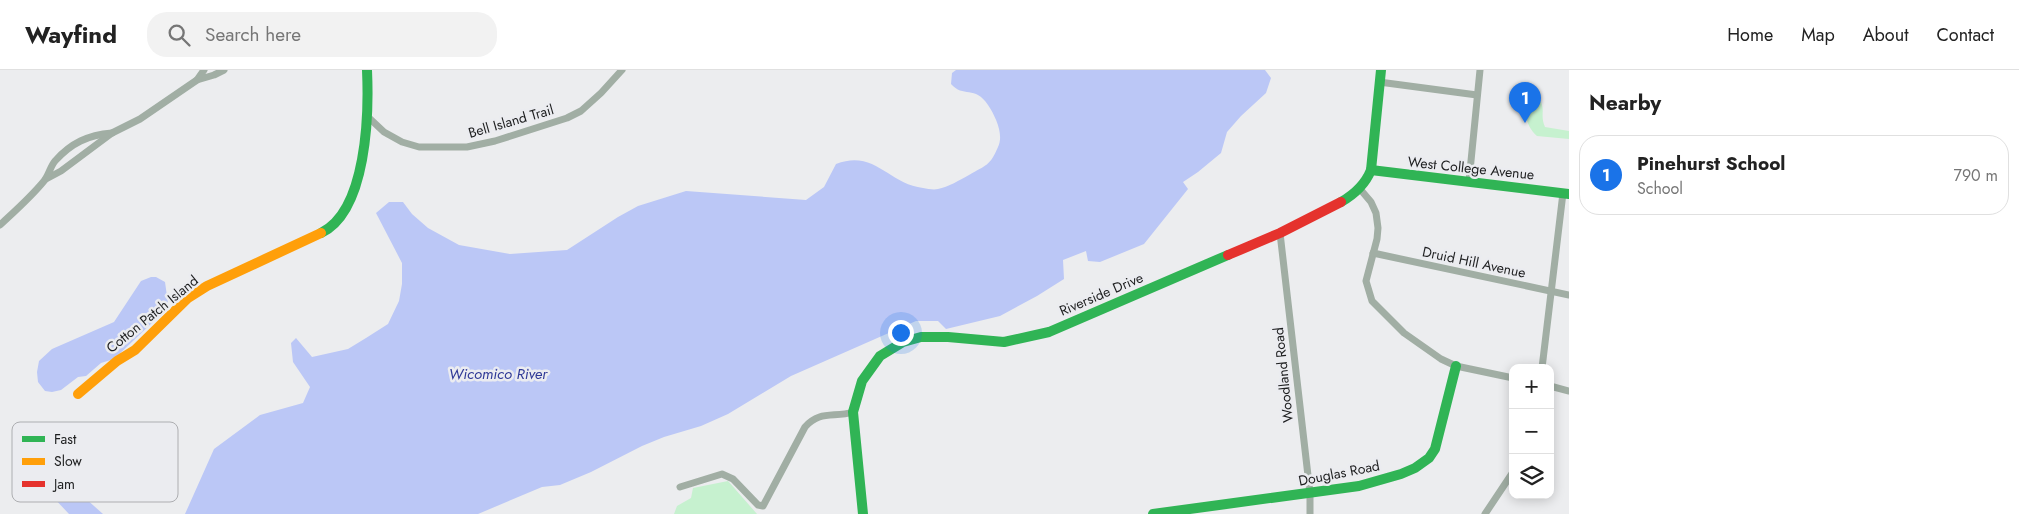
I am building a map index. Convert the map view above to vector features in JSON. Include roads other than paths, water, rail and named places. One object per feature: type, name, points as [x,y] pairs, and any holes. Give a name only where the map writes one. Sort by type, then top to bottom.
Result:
[{"type":"street","points":[[46,179],[61,172],[112,132],[140,119],[196,80],[204,70]]},
{"type":"street","points":[[196,80],[224,70]]},
{"type":"street","points":[[367,70],[367,116]]},
{"type":"street","name":"Bell Island Trail","points":[[367,116],[384,132],[402,142],[419,147],[467,147],[495,141],[567,118],[580,111],[602,93],[622,70]]},
{"type":"street","name":"Riverside Drive","points":[[863,514],[854,412],[862,381],[880,356],[902,342],[922,337],[948,337],[1004,342],[1049,332],[1280,233],[1347,199],[1360,189],[1371,170],[1381,70]]},
{"type":"street","points":[[1469,181],[1480,70]]},
{"type":"street","points":[[1379,82],[1477,95]]},
{"type":"street","name":"Cotton Patch Island","points":[[78,394],[117,361],[135,350],[188,298],[207,286],[331,228],[344,212],[354,189],[367,116]]},
{"type":"street","points":[[0,225],[33,194],[46,179],[55,161],[74,145],[87,137],[112,132]]},
{"type":"street","name":"West College Avenue","points":[[1371,170],[1436,180],[1469,181],[1566,193]]},
{"type":"street","points":[[1360,189],[1366,195],[1376,213],[1377,239],[1366,281],[1372,301],[1404,333],[1430,353],[1456,366],[1509,377]]},
{"type":"street","points":[[1543,364],[1566,193]]},
{"type":"street","name":"Woodland Road","points":[[1280,233],[1310,493],[1310,514]]},
{"type":"street","name":"Druid Hill Avenue","points":[[1373,253],[1569,295]]},
{"type":"street","name":"Douglas Road","points":[[1153,514],[1359,486],[1401,474],[1422,464],[1429,458],[1439,436],[1456,366]]},
{"type":"street","points":[[1554,387],[1569,391]]},
{"type":"street","points":[[680,487],[722,474],[733,479],[758,505],[763,506],[811,421],[818,416],[854,412]]},
{"type":"street","points":[[1485,514],[1509,478]]},
{"type":"water","name":"Wicomico River","points":[[956,70],[1265,70],[1271,78],[1266,93],[1227,132],[1221,153],[1183,182],[1188,189],[1144,244],[1100,262],[1088,261],[1086,251],[1063,260],[1064,279],[1000,316],[946,329],[938,321],[916,321],[791,376],[728,414],[701,426],[664,437],[560,485],[542,487],[478,514],[185,514],[214,449],[260,415],[303,403],[310,387],[293,362],[291,343],[296,338],[312,357],[348,349],[388,324],[399,301],[402,284],[402,263],[376,213],[389,202],[403,202],[412,214],[428,228],[459,245],[510,254],[567,250],[638,206],[686,191],[806,200],[824,187],[836,164],[850,161],[861,161],[871,164],[911,185],[938,189],[954,183],[987,164],[1000,142],[1000,132],[996,120],[983,99],[974,93],[960,90],[951,84],[952,73]]},
{"type":"water","points":[[156,277],[165,282],[168,303],[159,311],[154,321],[114,359],[101,363],[86,376],[78,377],[61,390],[45,391],[38,382],[39,361],[52,349],[114,322],[141,281]]},
{"type":"water","points":[[58,502],[90,502],[103,514],[69,514]]},
{"type":"place","name":"Pinehurst School","points":[[1525,123]]}]
